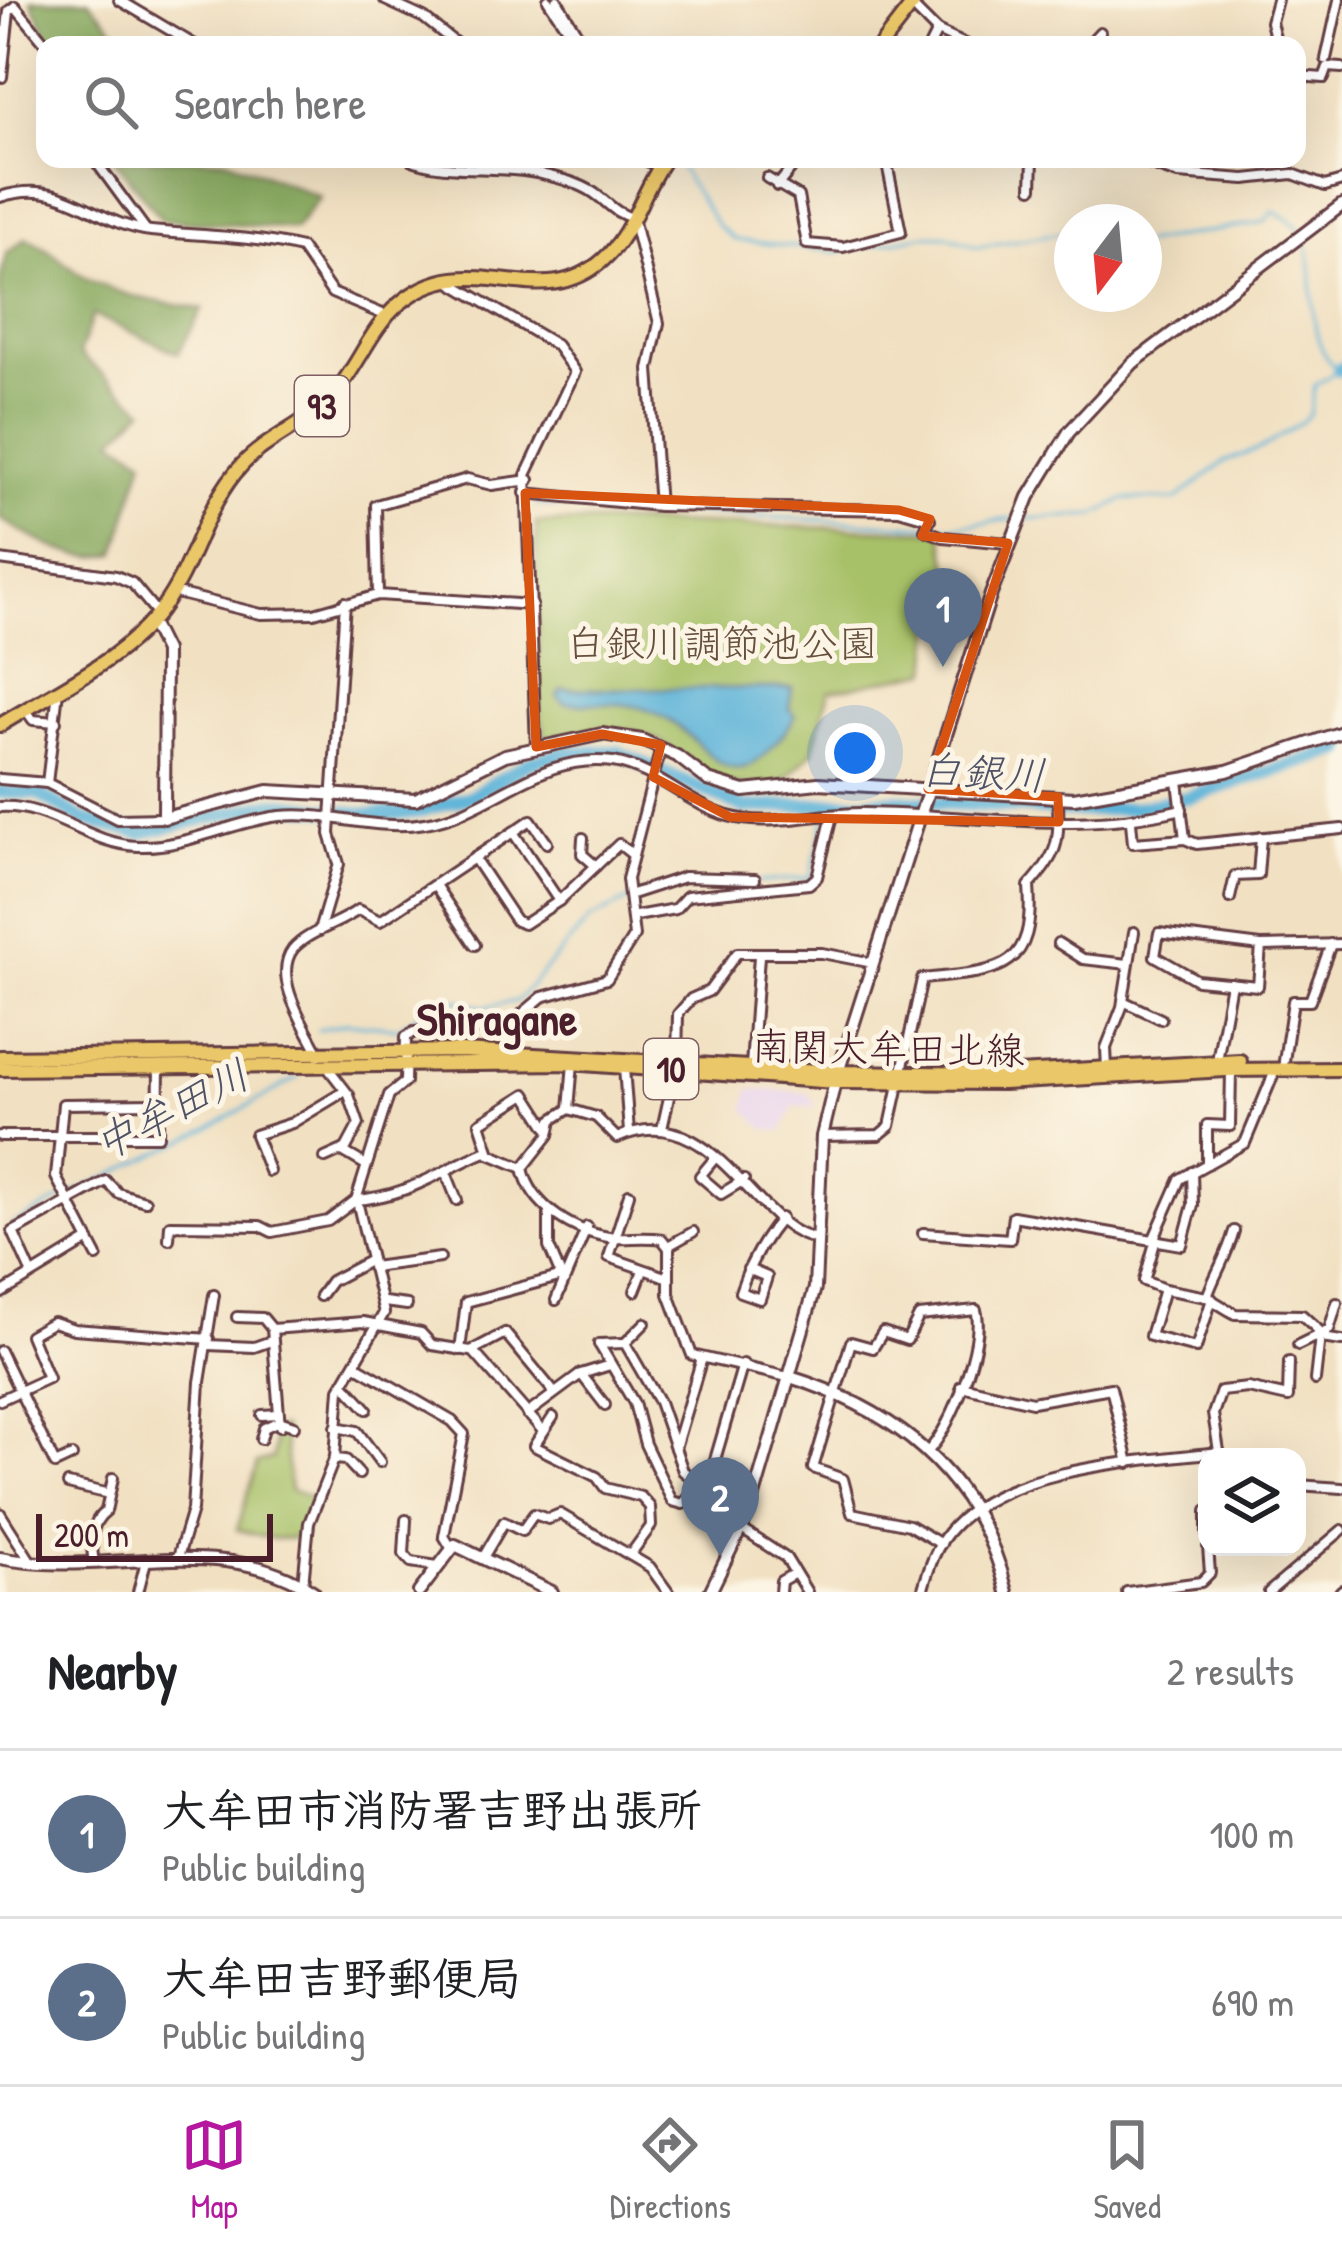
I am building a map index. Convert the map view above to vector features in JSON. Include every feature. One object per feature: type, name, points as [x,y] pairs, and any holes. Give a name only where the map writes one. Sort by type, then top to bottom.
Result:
[{"type":"main road","points":[[887,36],[914,3]]},
{"type":"main road","points":[[443,278],[564,281],[607,257],[659,168]]},
{"type":"main road","name":"93","points":[[0,725],[154,617],[172,592],[212,508],[241,466],[310,419],[334,394],[387,316],[416,291],[443,278]]},
{"type":"main road","name":"南関大牟田北線","points":[[0,1057],[406,1057],[751,1066],[836,1077]]},
{"type":"main road","name":"南関大牟田北線","points":[[406,1057],[676,1065],[1003,1083],[1280,1065]]},
{"type":"main road","name":"南関大牟田北線","points":[[0,1070],[322,1058]]},
{"type":"main road","name":"南関大牟田北線","points":[[899,1078],[1217,1061],[1342,1065]]},
{"type":"street","points":[[119,0],[180,36]]},
{"type":"street","points":[[385,0],[424,18],[447,36]]},
{"type":"street","points":[[553,0],[575,36]]},
{"type":"street","points":[[1275,36],[1271,22],[1277,0]]},
{"type":"street","points":[[1326,59],[1339,0]]},
{"type":"street","points":[[914,3],[937,31],[948,36]]},
{"type":"street","points":[[2,77],[6,77],[9,11],[15,5],[40,36]]},
{"type":"street","points":[[934,36],[937,31]]},
{"type":"street","points":[[1096,36],[1100,32]]},
{"type":"street","points":[[1306,77],[1324,78],[1328,68],[1342,68]]},
{"type":"street","points":[[101,168],[147,231]]},
{"type":"street","points":[[486,168],[546,175],[589,189],[614,213],[633,218],[658,323],[649,369],[659,506]]},
{"type":"street","points":[[766,178],[798,196],[807,244],[860,244],[901,232],[888,168]]},
{"type":"street","points":[[1032,188],[1033,168]]},
{"type":"street","points":[[1160,168],[1178,174],[1293,173],[1325,186],[1342,181]]},
{"type":"street","points":[[1270,176],[1271,168]]},
{"type":"street","points":[[777,186],[791,169]]},
{"type":"street","points":[[0,196],[29,188],[48,190],[147,231],[301,248],[332,293],[387,316]]},
{"type":"street","points":[[710,1592],[750,1510],[815,1288],[822,1136],[836,1077],[1008,543],[1051,459],[1110,386],[1156,344],[1342,205]]},
{"type":"street","points":[[443,278],[556,345],[575,372],[526,475],[536,747]]},
{"type":"street","points":[[378,595],[376,506],[474,478],[492,485],[529,480]]},
{"type":"street","points":[[525,493],[659,506],[899,510],[930,519],[925,530],[943,537],[1008,543]]},
{"type":"street","points":[[0,560],[116,576],[132,583],[154,617],[165,651],[164,818]]},
{"type":"street","points":[[172,592],[261,614],[314,613],[378,595],[532,605]]},
{"type":"street","points":[[318,933],[338,864],[331,847],[345,602]]},
{"type":"street","points":[[47,783],[57,689]]},
{"type":"street","points":[[25,710],[33,720],[56,722]]},
{"type":"street","points":[[0,779],[47,783],[117,819],[164,818],[268,790],[416,799],[483,763],[602,734],[660,751],[726,788],[818,783],[1058,799],[1106,795],[1227,771],[1342,732]]},
{"type":"street","points":[[0,1558],[34,1564],[94,1565],[178,1557],[243,1563],[309,1588],[309,1523],[334,1459],[344,1384],[380,1324],[384,1302],[356,1200],[389,1095],[405,1082],[406,1037],[414,1032],[493,1028],[516,1019],[542,997],[608,979],[629,949],[636,916],[628,879],[660,751]]},
{"type":"street","points":[[0,807],[51,815],[96,840],[137,846],[257,818],[332,818],[376,827],[427,823],[548,767],[579,762],[611,762],[653,776],[730,817],[921,814],[1131,822],[1182,806]]},
{"type":"street","points":[[1178,781],[1186,838]]},
{"type":"street","points":[[822,1136],[879,1135],[890,1126],[922,979],[988,971],[1010,964],[1021,951],[1031,916],[1029,886],[1054,856],[1058,799]]},
{"type":"street","points":[[636,916],[682,906],[686,896],[809,884],[817,877],[828,817]]},
{"type":"street","points":[[366,1165],[347,1157],[359,1124],[345,1090],[322,1058],[287,977],[294,948],[358,910],[380,921],[531,820],[547,843]]},
{"type":"street","points":[[1131,822],[1133,843],[1186,838],[1197,844],[1342,829]]},
{"type":"street","points":[[513,832],[559,901]]},
{"type":"street","points":[[1229,898],[1235,876],[1258,875],[1262,837]]},
{"type":"street","points":[[583,838],[582,854],[596,866]]},
{"type":"street","points":[[473,858],[516,921],[524,924],[559,901],[619,844],[633,855]]},
{"type":"street","points":[[633,898],[684,877],[755,879]]},
{"type":"street","points":[[435,884],[475,945]]},
{"type":"street","points":[[1107,1068],[1106,1048],[1123,1001],[1134,932]]},
{"type":"street","points":[[1261,946],[1258,986],[1197,980],[1155,956],[1160,933],[1261,946],[1336,944],[1310,1000],[1293,1001],[1280,1065],[1245,1143],[1192,1172],[1171,1193],[1144,1281],[1210,1298],[1235,1314],[1302,1316],[1322,1335],[1342,1341]]},
{"type":"street","points":[[1058,943],[1083,958],[1128,964]]},
{"type":"street","points":[[662,1129],[676,1065],[678,1014],[692,999],[709,992],[737,953],[822,953],[875,963]]},
{"type":"street","points":[[751,1066],[759,956]]},
{"type":"street","points":[[1217,1061],[1231,983]]},
{"type":"street","points":[[1123,1001],[1161,1018]]},
{"type":"street","points":[[548,1128],[568,1109],[573,1063]]},
{"type":"street","points":[[624,1066],[631,1148]]},
{"type":"street","points":[[0,1136],[158,1136],[159,1067]]},
{"type":"street","points":[[1207,1164],[1207,1125],[1230,1126],[1231,1070]]},
{"type":"street","points":[[269,1171],[255,1135],[292,1123],[345,1090]]},
{"type":"street","points":[[490,1154],[480,1123],[526,1094],[549,1136],[523,1168],[526,1185],[549,1212],[617,1238],[634,1234],[662,1238],[668,1246],[666,1277],[686,1349],[702,1358],[743,1364],[836,1392],[883,1415],[928,1450],[976,1509],[1007,1592]]},
{"type":"street","points":[[97,1256],[56,1177],[63,1104],[158,1103]]},
{"type":"street","points":[[568,1109],[596,1117],[617,1138],[662,1129],[715,1158],[781,1218],[807,1237],[819,1239]]},
{"type":"street","points":[[325,1159],[347,1148]]},
{"type":"street","points":[[169,1239],[170,1225],[260,1226],[272,1232],[328,1221],[356,1200],[380,1198],[447,1175],[476,1156],[490,1154],[523,1168]]},
{"type":"street","points":[[715,1158],[700,1176],[733,1205]]},
{"type":"street","points":[[923,1233],[1010,1239],[1013,1216],[1182,1245],[1193,1205],[1192,1172]]},
{"type":"street","points":[[447,1175],[457,1200]]},
{"type":"street","points":[[721,1194],[744,1180]]},
{"type":"street","points":[[31,1272],[13,1232],[106,1181],[118,1192],[145,1201]]},
{"type":"street","points":[[629,1194],[609,1257],[642,1273],[666,1277]]},
{"type":"street","points":[[549,1212],[549,1247],[563,1279]]},
{"type":"street","points":[[748,1269],[781,1218]]},
{"type":"street","points":[[556,1300],[587,1227]]},
{"type":"street","points":[[1164,1289],[1150,1336],[1196,1348],[1214,1276],[1224,1268],[1234,1231]]},
{"type":"street","points":[[668,1246],[692,1232]]},
{"type":"street","points":[[0,1294],[89,1240]]},
{"type":"street","points":[[320,1296],[331,1281],[371,1263],[440,1258]]},
{"type":"street","points":[[635,1291],[642,1273]]},
{"type":"street","points":[[460,1350],[466,1303],[563,1279]]},
{"type":"street","points":[[178,1557],[192,1510],[200,1382],[214,1295]]},
{"type":"street","points":[[384,1302],[407,1305]]},
{"type":"street","points":[[1298,1345],[1322,1335],[1334,1322],[1336,1303]]},
{"type":"street","points":[[928,1450],[951,1423],[977,1330],[976,1310],[919,1316],[907,1340],[883,1332],[873,1348],[851,1342],[813,1468],[843,1478],[852,1513],[909,1525],[941,1544]]},
{"type":"street","points":[[237,1317],[263,1318],[272,1335],[279,1420]]},
{"type":"street","points":[[0,1400],[48,1378],[30,1335],[53,1322],[74,1329],[254,1347],[272,1335],[380,1324],[421,1333],[432,1345],[460,1350],[473,1351],[505,1334],[553,1391]]},
{"type":"street","points":[[645,1323],[626,1343],[598,1344],[634,1403],[664,1491],[682,1504],[703,1485],[743,1364]]},
{"type":"street","points":[[1315,1380],[1322,1335]]},
{"type":"street","points":[[626,1343],[658,1402],[683,1471],[750,1510]]},
{"type":"street","points":[[0,1351],[55,1464],[72,1456]]},
{"type":"street","points":[[473,1351],[543,1431]]},
{"type":"street","points":[[674,1449],[702,1358]]},
{"type":"street","points":[[1218,1448],[1213,1414],[1221,1391],[1248,1388],[1288,1397],[1289,1362]]},
{"type":"street","points":[[355,1365],[452,1421],[464,1434],[445,1537],[450,1546],[484,1556],[552,1592]]},
{"type":"street","points":[[527,1414],[581,1373],[610,1365]]},
{"type":"street","points":[[581,1373],[605,1405]]},
{"type":"street","points":[[344,1384],[368,1409]]},
{"type":"street","points":[[961,1386],[1032,1402],[1111,1388],[1129,1463]]},
{"type":"street","points":[[262,1414],[294,1426]]},
{"type":"street","points":[[553,1417],[534,1446],[597,1477],[605,1488],[641,1497],[650,1507],[650,1526],[630,1555]]},
{"type":"street","points":[[262,1438],[264,1428],[279,1420]]},
{"type":"street","points":[[336,1426],[357,1431],[380,1462]]},
{"type":"street","points":[[922,1592],[941,1544],[976,1509],[1060,1472],[1198,1456]]},
{"type":"street","points":[[334,1459],[346,1460],[358,1474]]},
{"type":"street","points":[[94,1565],[91,1540],[113,1478]]},
{"type":"street","points":[[68,1484],[110,1495]]},
{"type":"street","points":[[1306,1486],[1342,1488]]},
{"type":"street","points":[[0,1514],[17,1546],[34,1564]]},
{"type":"street","points":[[484,1556],[497,1526],[504,1522],[522,1531],[534,1514],[548,1519],[560,1514],[650,1567],[668,1592]]},
{"type":"street","points":[[406,1520],[404,1554],[411,1562],[437,1566]]},
{"type":"street","points":[[743,1530],[777,1550],[807,1592]]},
{"type":"street","points":[[1269,1592],[1342,1530]]},
{"type":"street","points":[[419,1592],[450,1546]]},
{"type":"street","points":[[1127,1592],[1201,1582],[1210,1573],[1209,1556]]},
{"type":"street","points":[[138,1592],[146,1561]]},
{"type":"street","points":[[779,1592],[782,1581],[795,1573]]},
{"type":"highlighted area","points":[[525,493],[899,510],[930,519],[922,536],[1008,543],[928,789],[1058,797],[1059,822],[730,817],[653,777],[661,745],[602,734],[536,747]]},
{"type":"shaded area","points":[[750,1089],[808,1093],[817,1107],[794,1106],[782,1131],[765,1129],[745,1109]]},
{"type":"green space","points":[[31,0],[89,0],[120,36],[48,36]]},
{"type":"green space","points":[[121,168],[249,168],[320,197],[295,229],[162,220]]},
{"type":"green space","points":[[26,238],[103,286],[203,309],[178,353],[93,315],[79,354],[144,409],[114,439],[144,459],[116,553],[71,553],[0,519],[0,283],[6,254]]},
{"type":"green space","name":"白銀川調節池公園","points":[[536,523],[942,531],[951,578],[949,613],[934,618],[929,671],[829,691],[813,752],[780,784],[723,782],[667,745],[622,730],[592,729],[546,738],[539,709]]},
{"type":"green space","points":[[276,1428],[283,1428],[290,1490],[312,1498],[302,1538],[274,1539],[237,1530],[257,1463],[273,1458]]},
{"type":"water","points":[[792,688],[789,708],[796,716],[771,749],[751,765],[734,768],[719,762],[666,719],[641,708],[565,703],[557,696],[562,689]]},
{"type":"waterway","points":[[680,168],[717,225],[735,240],[839,252],[925,235],[947,236],[977,247],[1054,234]]},
{"type":"waterway","points":[[1022,519],[1094,515],[1125,499],[1176,500],[1224,462],[1264,447],[1303,421],[1310,413],[1315,385],[1339,370],[1324,353],[1316,332],[1310,260],[1305,239],[1293,223],[1273,212],[1264,222],[1162,240]]},
{"type":"waterway","points":[[537,505],[947,527],[1013,519]]},
{"type":"waterway","name":"白銀川","points":[[0,792],[37,793],[83,820],[140,833],[274,803],[370,815],[415,812],[469,797],[530,762],[568,752],[617,752],[745,808],[895,800],[1076,811],[1133,808],[1189,797],[1342,749]]},
{"type":"waterway","name":"中牟田川","points":[[759,882],[810,878],[829,801]]},
{"type":"waterway","name":"中牟田川","points":[[318,1030],[347,1023],[398,1028],[420,1013],[458,1000],[484,1007],[517,1001],[589,920],[644,893]]},
{"type":"waterway","name":"中牟田川","points":[[72,1194],[206,1130],[297,1078]]},
{"type":"waterway","name":"中牟田川","points":[[11,1226],[60,1200]]},
{"type":"place","name":"大牟田市消防署吉野出張所","points":[[943,667]]},
{"type":"place","name":"大牟田吉野郵便局","points":[[720,1556]]},
{"type":"district","name":"Shiragane","points":[[497,1019]]}]
